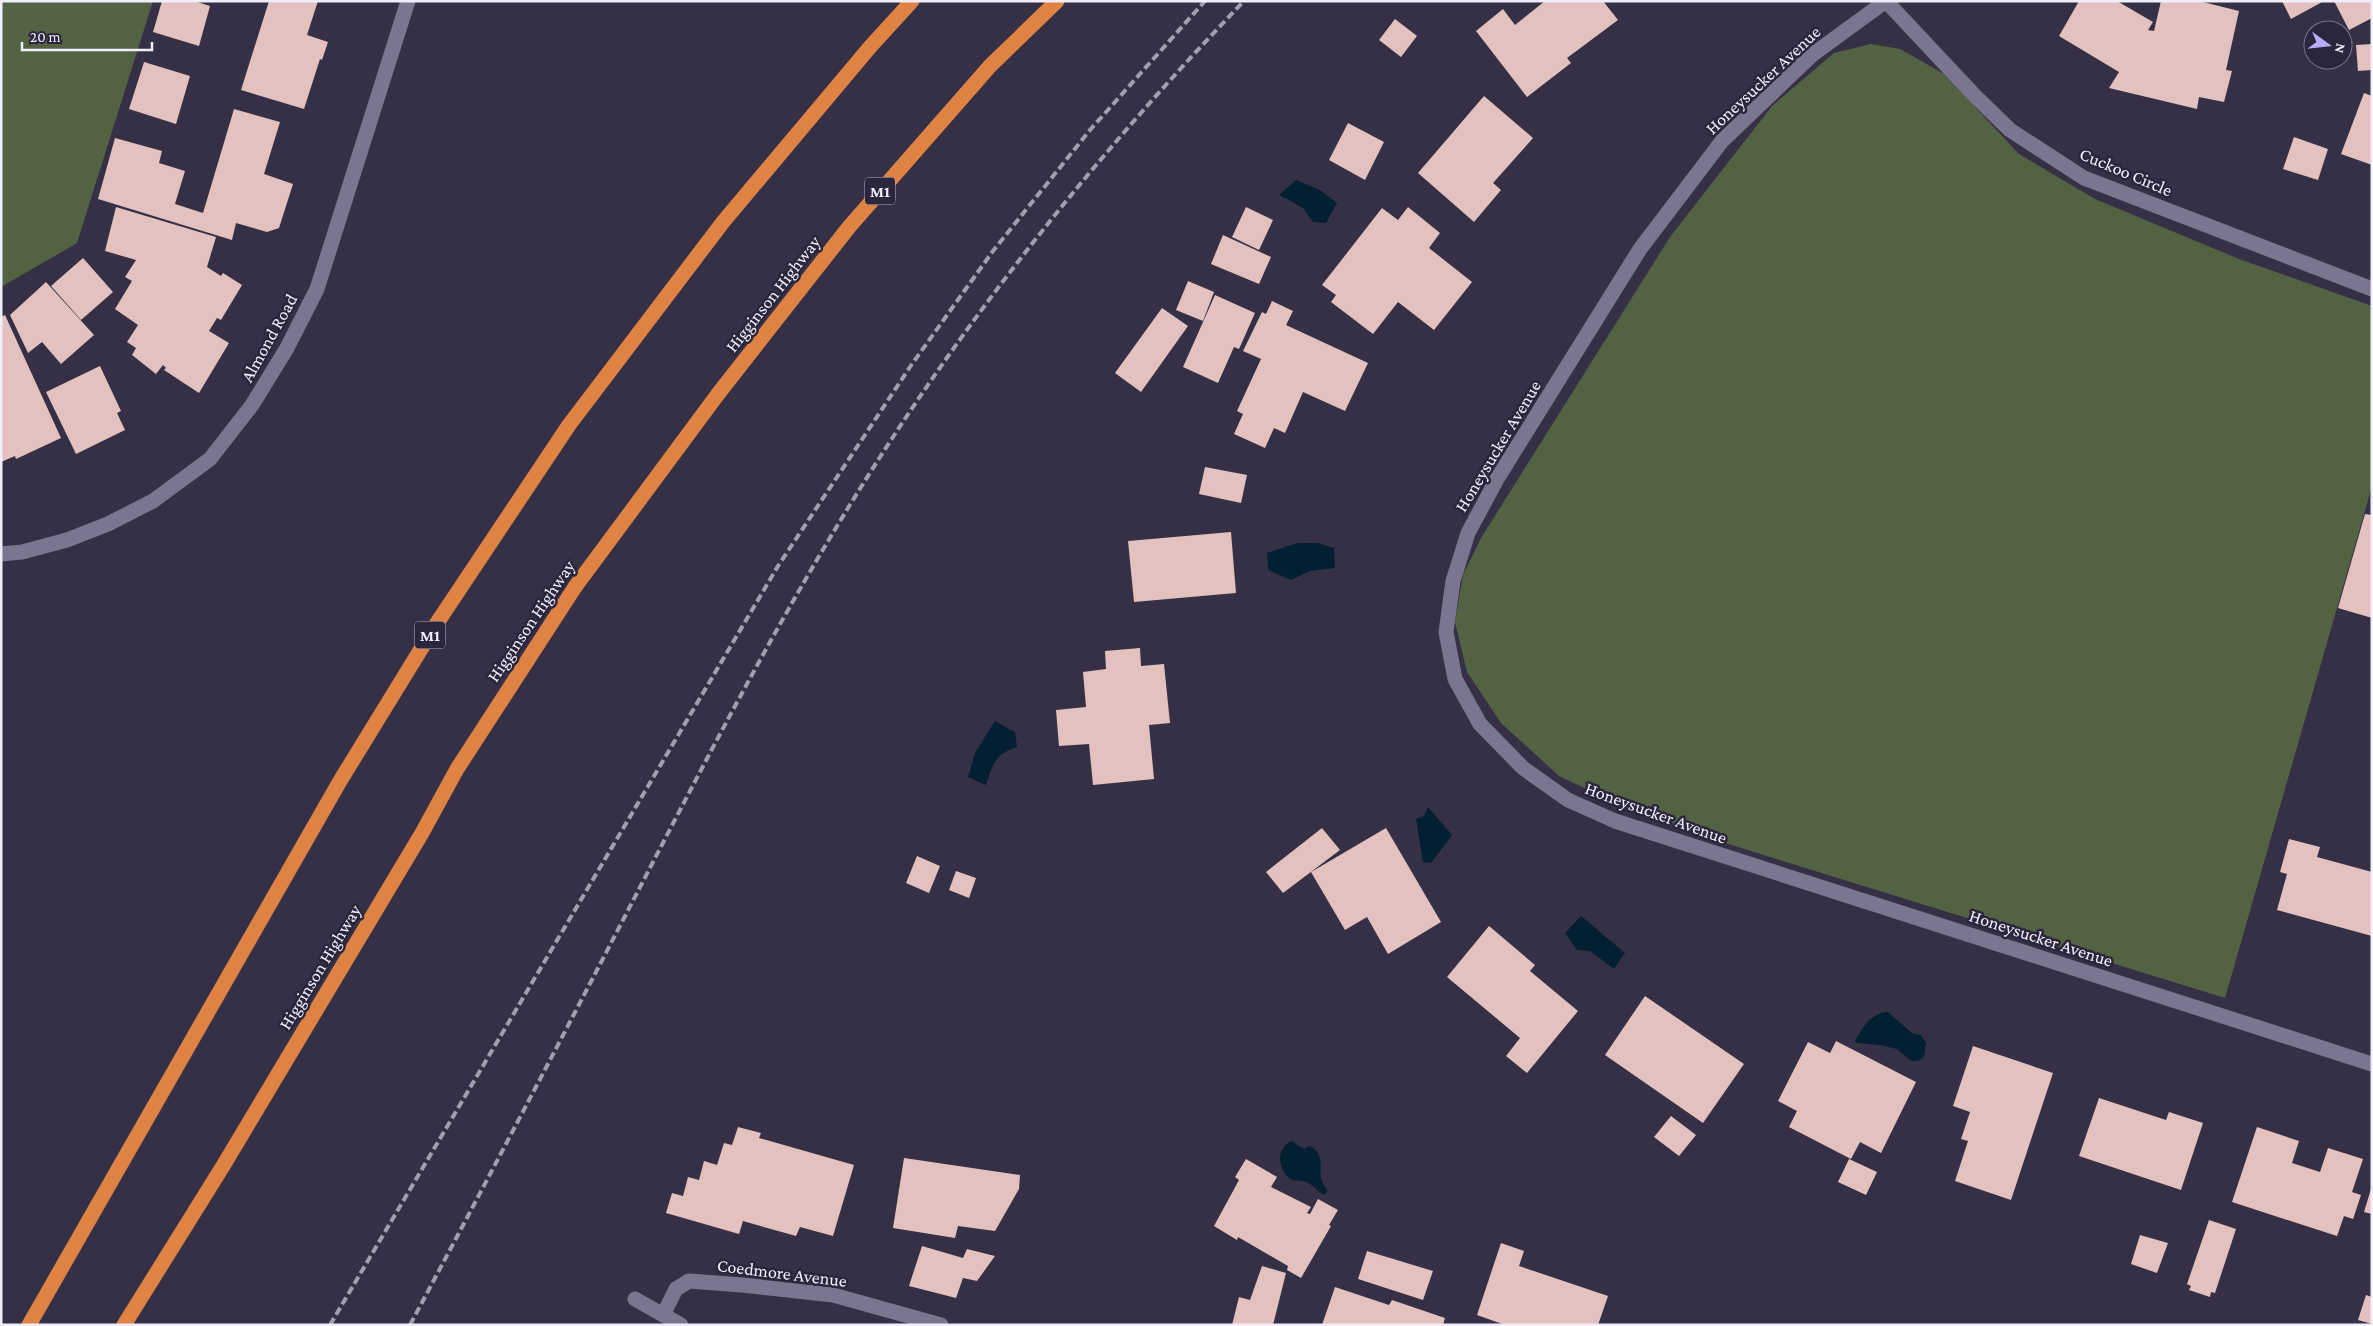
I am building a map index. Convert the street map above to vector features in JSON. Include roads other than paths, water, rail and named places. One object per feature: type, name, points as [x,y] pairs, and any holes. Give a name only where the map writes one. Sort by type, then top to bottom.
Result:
[{"type":"highway","name":"M1","points":[[29,1325],[340,781],[437,623],[569,425],[723,222],[870,47],[912,1]]},
{"type":"highway","name":"Higginson Highway","points":[[124,1325],[238,1140],[422,833],[457,769],[575,587],[718,394],[849,227],[990,66],[1057,1]]},
{"type":"street","name":"Almond Road","points":[[1,554],[22,552],[67,540],[108,524],[153,501],[210,459],[252,405],[287,348],[317,289],[408,1]]},
{"type":"street","name":"Cuckoo Circle","points":[[1886,1],[1975,96],[2010,130],[2084,178],[2372,289]]},
{"type":"street","name":"Honeysucker Avenue","points":[[1886,1],[1812,55],[1722,141],[1640,250],[1497,479],[1468,534],[1454,581],[1446,632],[1454,679],[1480,724],[1523,768],[1568,800],[1615,821],[2372,1064]]},
{"type":"street","name":"Coedmore Avenue","points":[[663,1315],[676,1289],[689,1281],[833,1295],[941,1325]]},
{"type":"street","points":[[635,1299],[681,1325]]},
{"type":"water","points":[[1296,180],[1320,190],[1337,203],[1326,223],[1313,222],[1303,208],[1279,195]]},
{"type":"water","points":[[1297,543],[1318,543],[1334,548],[1335,568],[1310,571],[1291,580],[1268,570],[1267,553]]},
{"type":"water","points":[[995,721],[1015,732],[1017,747],[999,757],[986,785],[968,777],[975,753]]},
{"type":"water","points":[[1428,807],[1452,835],[1431,863],[1423,862],[1416,819],[1424,816]]},
{"type":"water","points":[[1581,916],[1625,953],[1614,969],[1590,951],[1577,950],[1565,933]]},
{"type":"water","points":[[1888,1012],[1912,1033],[1921,1035],[1926,1043],[1924,1057],[1918,1061],[1911,1061],[1897,1049],[1857,1043],[1855,1041],[1864,1026],[1872,1018]]},
{"type":"water","points":[[1291,1141],[1304,1149],[1309,1146],[1317,1152],[1320,1160],[1321,1179],[1327,1190],[1326,1194],[1322,1194],[1311,1184],[1292,1180],[1284,1172],[1280,1162],[1281,1153],[1286,1144]]},
{"type":"railway","points":[[330,1325],[778,566],[912,364],[993,251],[1090,130],[1205,1]]},
{"type":"railway","points":[[410,1325],[719,736],[820,554],[856,495],[932,379],[1058,211],[1149,104],[1244,1]]}]
